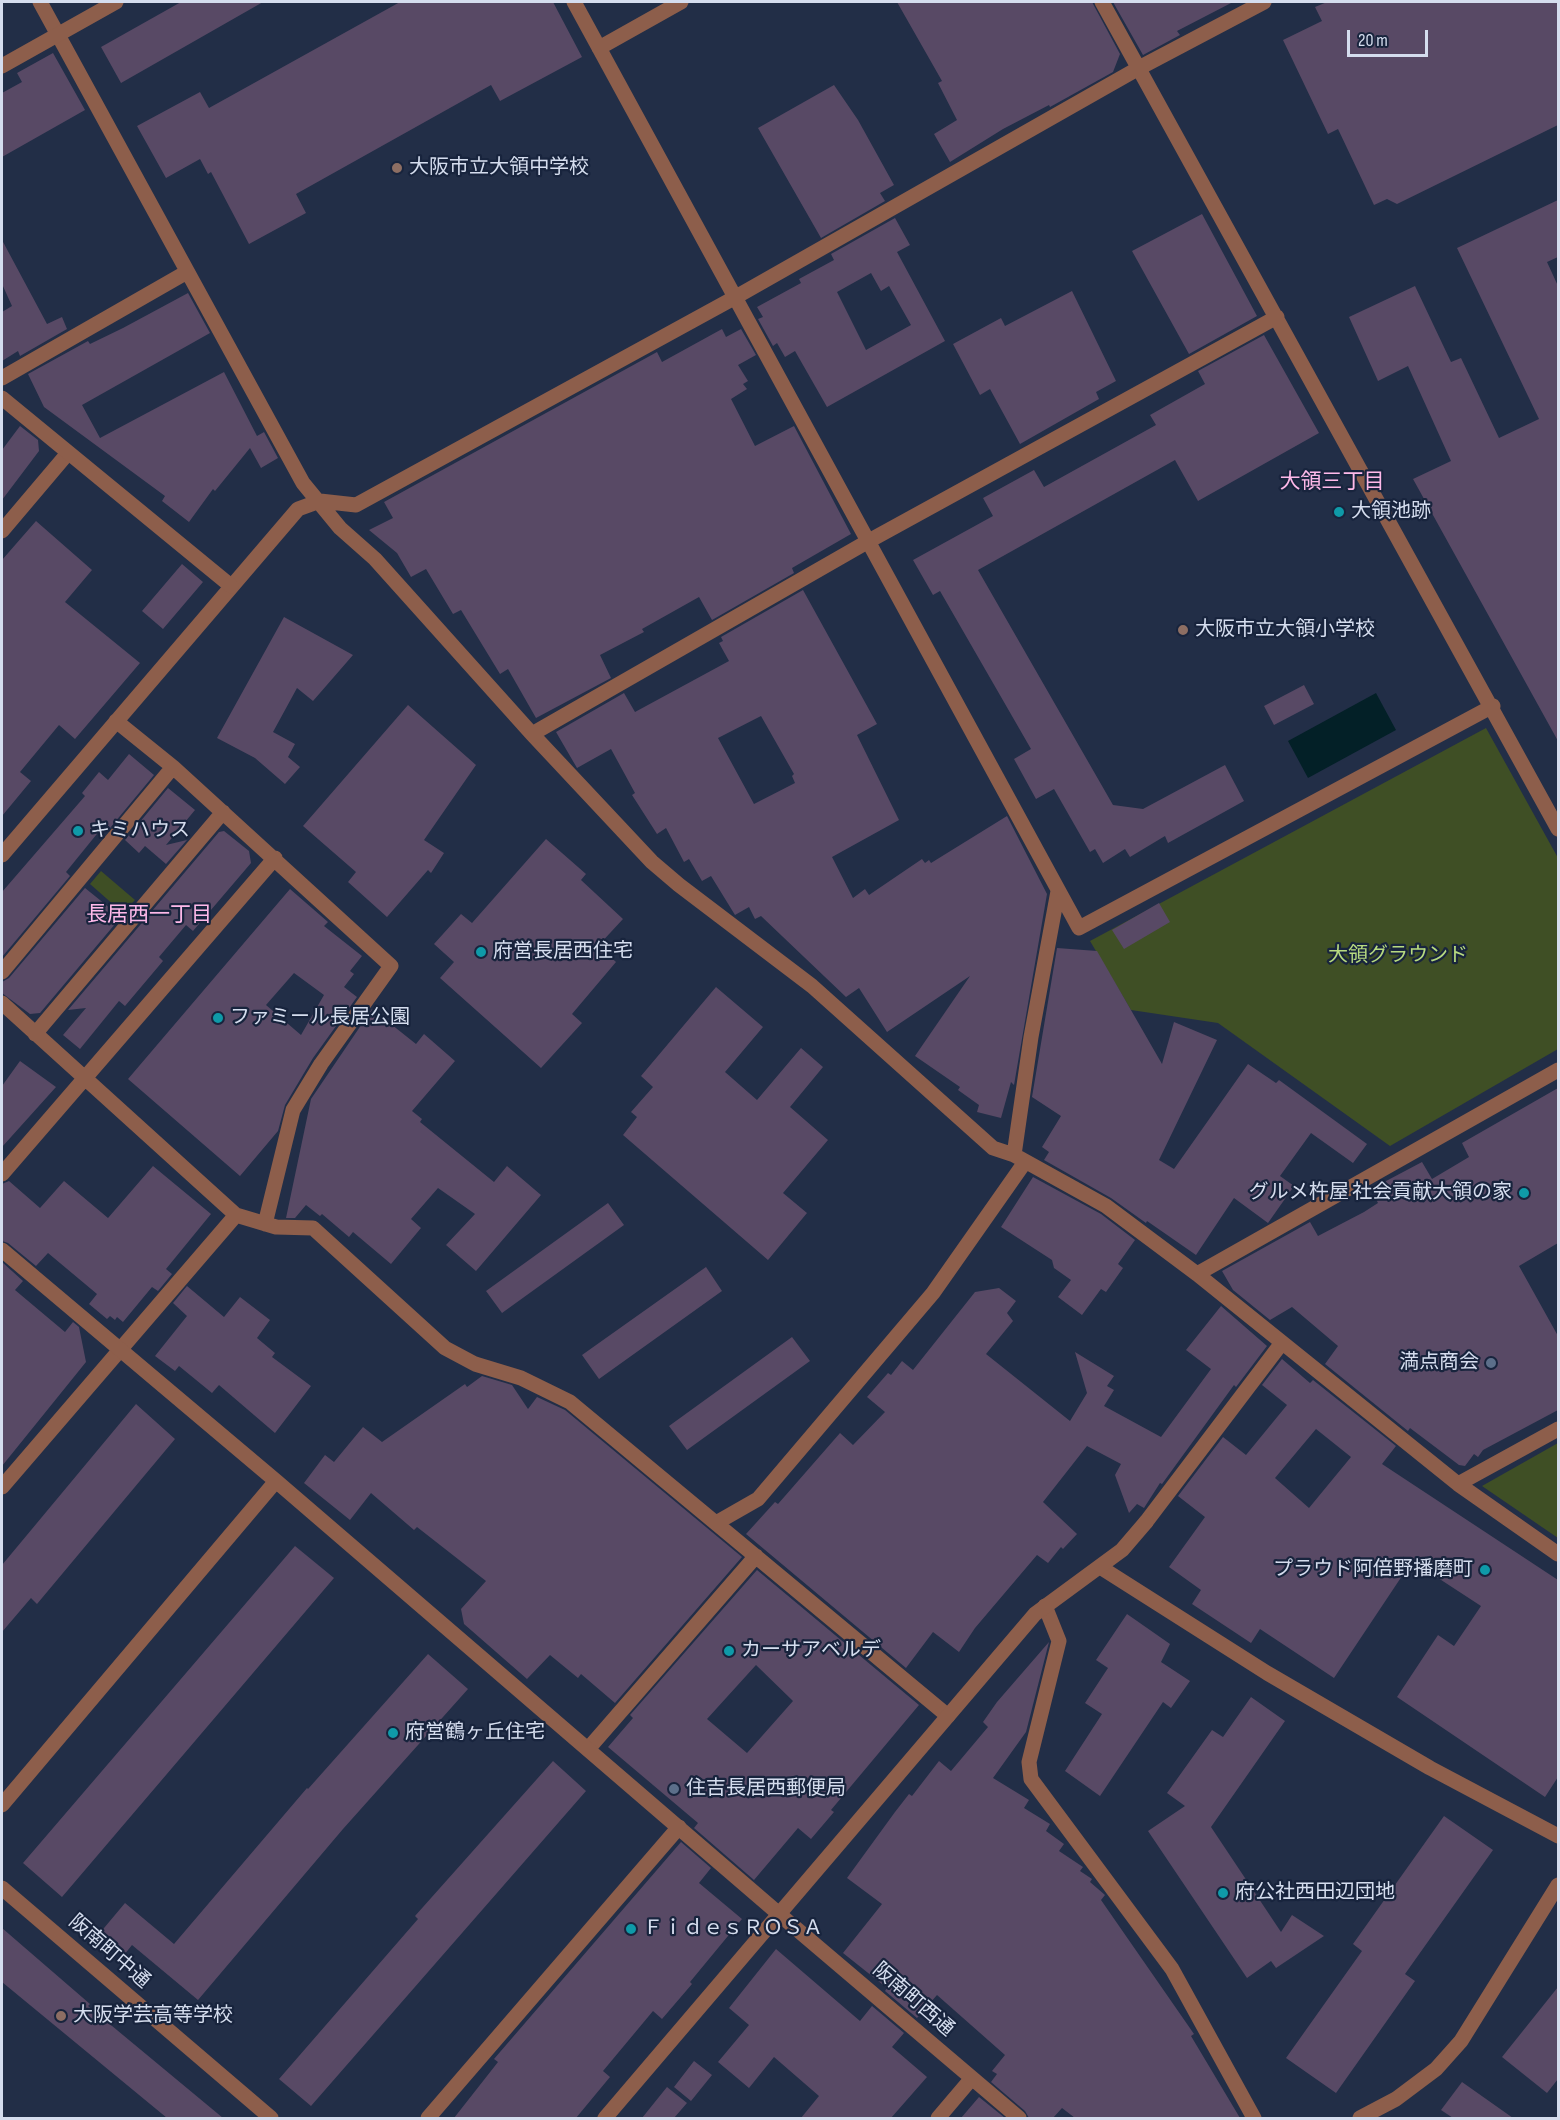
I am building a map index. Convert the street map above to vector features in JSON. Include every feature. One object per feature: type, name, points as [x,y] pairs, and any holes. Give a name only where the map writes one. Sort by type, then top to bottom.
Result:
[{"type":"street","points":[[40,2],[303,483],[340,528],[375,559],[532,734],[652,862],[812,986],[993,1148],[1019,1158],[1106,1206],[1197,1274],[1281,1344],[1458,1484],[1558,1554]]},
{"type":"street","points":[[2,66],[116,2]]},
{"type":"street","points":[[574,2],[1079,928],[1493,706]]},
{"type":"street","points":[[599,48],[681,2]]},
{"type":"street","points":[[1102,2],[1493,706],[1558,829]]},
{"type":"street","points":[[2,855],[298,509],[320,501],[356,505],[734,298],[1139,68],[1264,2]]},
{"type":"street","points":[[2,378],[187,272]]},
{"type":"street","points":[[532,734],[867,542],[1277,316]]},
{"type":"street","points":[[2,398],[231,586]]},
{"type":"street","points":[[2,531],[68,453]]},
{"type":"street","points":[[116,722],[173,767],[391,966],[321,1064],[293,1110],[265,1224]]},
{"type":"street","points":[[2,972],[173,767]]},
{"type":"street","points":[[35,1034],[223,812]]},
{"type":"street","points":[[2,1174],[275,858]]},
{"type":"street","points":[[716,1523],[758,1499],[933,1293],[1019,1158],[1031,1037],[1058,891]]},
{"type":"street","points":[[2,1003],[236,1215],[265,1224],[313,1228],[445,1348],[475,1364],[521,1378],[570,1402],[948,1716]]},
{"type":"street","points":[[1197,1274],[1558,1070]]},
{"type":"street","points":[[2,1487],[236,1215]]},
{"type":"street","name":"阪南町西通","points":[[2,1250],[276,1481],[1019,2118]]},
{"type":"street","points":[[605,2118],[1035,1614],[1122,1550],[1146,1522],[1281,1344]]},
{"type":"street","points":[[1458,1484],[1558,1429]]},
{"type":"street","points":[[2,1805],[276,1481]]},
{"type":"street","points":[[588,1749],[756,1556]]},
{"type":"street","points":[[1100,1567],[1267,1673],[1430,1768],[1558,1836]]},
{"type":"street","points":[[1045,1606],[1059,1641],[1029,1762],[1031,1779],[1172,1969],[1254,2118]]},
{"type":"street","points":[[428,2118],[679,1827]]},
{"type":"street","points":[[1360,2118],[1396,2099],[1436,2069],[1461,2041],[1558,1885]]},
{"type":"street","name":"阪南町中通","points":[[2,1888],[271,2118]]},
{"type":"street","points":[[938,2118],[972,2079]]},
{"type":"green space","name":"大領グラウンド","points":[[1486,728],[1558,858],[1558,1049],[1390,1146],[1218,1023],[1131,1010],[1090,941]]},
{"type":"green space","points":[[101,871],[135,900],[123,913],[90,884]]},
{"type":"green space","points":[[1558,1443],[1558,1538],[1482,1486]]},
{"type":"water","points":[[1376,693],[1396,730],[1308,778],[1288,741]]},
{"type":"building","points":[[181,2],[263,2],[121,83],[101,47]]},
{"type":"building","points":[[400,2],[553,2],[582,57],[500,101],[491,85],[296,194],[306,213],[249,244],[211,172],[208,174],[200,159],[166,178],[137,126],[200,92],[209,108]]},
{"type":"building","points":[[897,2],[1092,2],[1120,54],[1113,72],[1050,107],[1049,105],[1003,129],[950,162],[934,134],[957,120],[938,83],[942,81]]},
{"type":"building","points":[[1113,2],[1233,2],[1177,31],[1180,35],[1143,55]]},
{"type":"building","points":[[1327,2],[1558,2],[1558,125],[1397,204],[1387,199],[1374,205],[1338,129],[1328,134],[1283,40],[1322,21],[1315,7]]},
{"type":"building","points":[[53,53],[85,110],[2,157],[2,93],[22,82],[17,73]]},
{"type":"building","points":[[834,85],[858,120],[894,185],[880,193],[885,201],[821,238],[758,128]]},
{"type":"building","points":[[1558,200],[1558,257],[1547,262],[1558,286],[1558,741],[1413,479],[1451,461],[1408,366],[1378,381],[1349,317],[1415,286],[1451,362],[1461,358],[1499,438],[1539,419],[1457,248]]},
{"type":"building","points":[[1202,214],[1257,316],[1189,354],[1132,251]]},
{"type":"building","points":[[895,218],[910,245],[897,252],[945,341],[827,407],[795,351],[785,357],[777,343],[773,346],[758,319],[763,317],[757,307],[801,283],[799,279],[834,260],[831,254]],"holes":[[[871,273],[881,291],[889,286],[911,325],[866,350],[837,292]]]},
{"type":"building","points":[[2,240],[47,324],[62,317],[67,329],[20,356],[18,351],[2,361],[2,312],[12,306],[2,284]]},
{"type":"building","points":[[1072,291],[1116,381],[1096,392],[1099,399],[1020,444],[990,389],[980,395],[953,344],[1001,318],[1005,326]]},
{"type":"building","points":[[188,293],[210,333],[82,405],[100,438],[224,372],[257,436],[264,432],[278,458],[261,468],[250,448],[215,491],[213,489],[189,522],[162,501],[165,496],[44,407],[28,374],[88,341],[90,344]]},
{"type":"building","points":[[722,329],[726,337],[741,329],[756,355],[738,365],[748,381],[743,384],[747,389],[731,399],[755,446],[794,426],[851,534],[792,568],[794,573],[712,620],[699,597],[642,629],[644,632],[600,655],[611,678],[536,718],[508,669],[500,674],[461,610],[453,614],[426,569],[411,577],[397,553],[369,530],[393,518],[384,502],[657,352],[662,362]]},
{"type":"building","points":[[1264,335],[1319,433],[1198,501],[1175,460],[978,570],[1113,805],[1143,809],[1225,765],[1244,801],[1168,843],[1165,836],[1130,857],[1125,849],[1103,863],[1095,849],[1090,852],[1054,789],[1036,799],[1014,759],[1031,749],[940,591],[933,595],[913,560],[993,516],[983,498],[1034,470],[1044,487],[1156,425],[1150,415],[1205,384],[1198,371]]},
{"type":"building","points":[[20,426],[38,440],[39,451],[2,500],[2,450]]},
{"type":"building","points":[[36,521],[92,570],[65,602],[140,663],[75,739],[59,725],[20,772],[31,781],[2,816],[2,560]]},
{"type":"building","points":[[182,564],[203,582],[163,629],[142,611]]},
{"type":"building","points":[[803,590],[877,724],[857,735],[899,820],[832,857],[853,898],[865,889],[869,895],[922,859],[925,863],[929,860],[931,863],[1007,816],[1047,894],[1014,1085],[1011,1082],[1001,1118],[977,1112],[979,1105],[958,1090],[960,1087],[915,1056],[970,976],[887,1032],[859,988],[846,997],[761,916],[755,919],[749,907],[735,915],[711,876],[702,881],[689,859],[684,862],[666,828],[657,834],[632,795],[635,793],[611,749],[577,768],[556,732],[624,693],[635,712],[729,661],[719,643],[723,641],[721,637]],"holes":[[[761,716],[794,774],[792,776],[795,783],[754,804],[718,738]]]},
{"type":"building","points":[[284,617],[353,655],[313,701],[297,688],[273,732],[295,744],[288,757],[300,767],[285,784],[255,758],[217,738]]},
{"type":"building","points":[[1304,685],[1314,704],[1274,725],[1264,706]]},
{"type":"building","points":[[408,705],[476,765],[424,840],[444,853],[431,873],[428,870],[387,917],[348,882],[356,872],[303,826]]},
{"type":"building","points":[[129,754],[154,775],[110,828],[105,824],[66,872],[70,876],[2,957],[2,892],[85,796],[82,793],[99,772],[108,780]]},
{"type":"building","points":[[168,788],[195,810],[166,845],[187,840],[166,864],[145,846],[139,853],[125,840]]},
{"type":"building","points":[[224,831],[249,851],[251,863],[193,931],[186,925],[159,957],[163,961],[125,1006],[119,1001],[80,1049],[63,1035],[86,1008],[68,1010],[219,832]]},
{"type":"building","name":"府営長居西住宅","points":[[546,839],[586,874],[581,880],[623,919],[598,946],[616,962],[572,1014],[582,1023],[541,1068],[440,978],[454,962],[434,944],[461,914],[472,923]]},
{"type":"building","points":[[85,888],[121,917],[40,1013],[30,1014],[2,993],[2,982],[9,978]]},
{"type":"building","name":"ファミール長居公園","points":[[290,889],[328,922],[324,926],[362,956],[350,971],[354,974],[344,987],[357,997],[313,1058],[285,1105],[278,1131],[240,1176],[128,1079]],"holes":[[[294,973],[324,995],[301,1035],[266,1005]]]},
{"type":"building","points":[[1159,903],[1170,922],[1124,949],[1112,930]]},
{"type":"building","points":[[1057,948],[1097,951],[1162,1064],[1174,1022],[1217,1040],[1159,1160],[1174,1169],[1248,1064],[1276,1083],[1279,1080],[1367,1144],[1353,1163],[1311,1133],[1280,1176],[1294,1186],[1268,1223],[1234,1198],[1196,1255],[1111,1198],[1044,1160],[1049,1152],[1042,1147],[1061,1116],[1032,1097]]},
{"type":"building","points":[[716,987],[763,1027],[725,1072],[757,1100],[801,1048],[823,1067],[790,1107],[828,1140],[783,1193],[807,1213],[768,1260],[623,1135],[637,1117],[631,1112],[653,1087],[641,1076]]},
{"type":"building","points":[[372,1009],[416,1044],[424,1034],[455,1061],[412,1111],[422,1119],[420,1122],[494,1182],[507,1166],[541,1195],[476,1271],[446,1245],[475,1214],[438,1188],[411,1219],[421,1228],[391,1264],[353,1232],[349,1237],[322,1214],[320,1216],[306,1205],[295,1218],[286,1218],[311,1099]]},
{"type":"building","points":[[20,1061],[56,1087],[2,1147],[2,1086]]},
{"type":"building","points":[[1558,1088],[1558,1243],[1519,1266],[1558,1336],[1558,1410],[1483,1450],[1478,1457],[1474,1454],[1465,1466],[1459,1465],[1410,1428],[1408,1431],[1325,1364],[1338,1346],[1292,1307],[1270,1320],[1233,1290],[1222,1271],[1310,1222],[1318,1236],[1364,1212],[1378,1203],[1371,1189],[1422,1162],[1432,1179],[1469,1157],[1462,1143]]},
{"type":"building","points":[[153,1166],[211,1214],[166,1269],[172,1274],[158,1291],[152,1287],[123,1322],[117,1317],[115,1320],[110,1316],[107,1319],[89,1304],[97,1294],[48,1253],[36,1266],[8,1243],[2,1241],[2,1184],[9,1181],[40,1208],[64,1181],[108,1218]]},
{"type":"building","points":[[1033,1177],[1101,1214],[1135,1240],[1118,1264],[1123,1268],[1106,1292],[1101,1289],[1082,1315],[1058,1297],[1071,1280],[1054,1268],[1052,1260],[1001,1227]]},
{"type":"building","points":[[608,1203],[624,1225],[502,1313],[486,1291]]},
{"type":"building","points":[[2,1262],[23,1281],[15,1290],[65,1332],[73,1322],[79,1327],[86,1362],[2,1466]]},
{"type":"building","points":[[706,1267],[722,1291],[599,1379],[582,1355]]},
{"type":"building","points":[[187,1286],[224,1317],[240,1297],[270,1320],[257,1338],[275,1353],[272,1357],[311,1386],[275,1433],[219,1385],[212,1393],[179,1366],[175,1371],[155,1356],[187,1316],[173,1303]]},
{"type":"building","points":[[999,1288],[1016,1301],[1007,1313],[1013,1321],[986,1354],[1070,1421],[1087,1393],[1075,1352],[1114,1376],[1107,1386],[1114,1390],[1104,1406],[1161,1437],[1211,1369],[1186,1350],[1221,1306],[1267,1346],[1236,1387],[1234,1385],[1162,1484],[1160,1483],[1144,1508],[1137,1504],[1129,1513],[1115,1475],[1121,1464],[1087,1446],[1043,1502],[1077,1534],[1063,1549],[1061,1547],[1048,1563],[1037,1555],[975,1628],[959,1652],[933,1632],[906,1668],[746,1534],[775,1502],[778,1504],[840,1433],[853,1445],[885,1412],[867,1397],[888,1373],[891,1375],[902,1361],[913,1370],[975,1292]]},
{"type":"building","points":[[792,1337],[810,1361],[687,1450],[669,1426]]},
{"type":"building","points":[[1282,1359],[1310,1383],[1313,1380],[1396,1446],[1382,1464],[1558,1580],[1558,1777],[1545,1797],[1397,1697],[1438,1635],[1454,1646],[1481,1606],[1412,1561],[1334,1678],[1260,1629],[1251,1643],[1192,1604],[1201,1590],[1169,1567],[1205,1517],[1178,1496],[1223,1437],[1246,1455],[1287,1405],[1262,1385]],"holes":[[[1316,1429],[1351,1457],[1309,1508],[1275,1478]]]},
{"type":"building","points":[[482,1376],[512,1385],[528,1409],[537,1397],[565,1410],[742,1557],[615,1703],[581,1674],[578,1678],[550,1655],[527,1679],[464,1624],[461,1609],[486,1581],[417,1527],[414,1530],[371,1493],[350,1520],[304,1483],[325,1455],[334,1462],[363,1427],[382,1442],[465,1384],[467,1387]]},
{"type":"building","points":[[136,1404],[175,1439],[37,1604],[31,1598],[2,1632],[2,1565]]},
{"type":"building","points":[[295,1546],[334,1578],[62,1897],[23,1863]]},
{"type":"building","points":[[757,1570],[919,1705],[831,1810],[834,1812],[811,1839],[798,1828],[754,1880],[694,1828],[698,1823],[608,1747],[633,1718],[630,1715]],"holes":[[[756,1665],[793,1701],[747,1753],[707,1719]]]},
{"type":"building","points":[[1127,1614],[1170,1644],[1161,1662],[1190,1681],[1171,1708],[1163,1702],[1100,1796],[1065,1771],[1102,1714],[1085,1703],[1108,1668],[1096,1660]]},
{"type":"building","points":[[1049,1642],[1026,1732],[993,1778],[1029,1800],[1024,1808],[1050,1824],[1046,1831],[1064,1844],[1059,1851],[1083,1867],[1080,1871],[1092,1879],[1090,1882],[1105,1895],[1101,1900],[1194,2034],[1191,2036],[1240,2118],[1075,2118],[1062,2108],[1053,2118],[1029,2118],[1025,2111],[991,2082],[997,2074],[992,2071],[1005,2055],[937,1995],[917,2018],[885,1991],[887,1988],[843,1953],[882,1904],[847,1878],[909,1794],[912,1796],[939,1761],[951,1771],[988,1727],[983,1722],[997,1702]]},
{"type":"building","points":[[428,1654],[468,1689],[343,1829],[198,2000],[132,1945],[124,1955],[99,1934],[125,1903],[174,1944],[307,1788]]},
{"type":"building","points":[[1251,1697],[1285,1721],[1211,1827],[1281,1932],[1292,1915],[1324,1936],[1276,1968],[1271,1961],[1247,1978],[1148,1831],[1185,1806],[1167,1793],[1212,1730],[1223,1737]]},
{"type":"building","points":[[553,1761],[586,1791],[311,2106],[279,2079],[418,1919],[415,1916]]},
{"type":"building","points":[[1444,1816],[1493,1850],[1405,1974],[1415,1981],[1336,2093],[1286,2058],[1362,1951],[1353,1944]]},
{"type":"building","points":[[681,1842],[711,1868],[699,1883],[742,1919],[690,1982],[692,1984],[662,2019],[653,2011],[603,2071],[610,2077],[576,2118],[454,2118],[498,2062],[494,2059]]},
{"type":"building","points":[[2,1928],[90,2004],[88,2006],[223,2118],[167,2118],[2,1982]]},
{"type":"building","points":[[776,1949],[860,2021],[872,2006],[904,2033],[892,2047],[927,2077],[891,2118],[801,2118],[819,2096],[774,2057],[749,2088],[718,2062],[749,2025],[729,2008]]},
{"type":"building","points":[[1558,1987],[1558,2079],[1547,2093],[1502,2057]]},
{"type":"building","points":[[694,2061],[712,2075],[691,2101],[674,2087]]},
{"type":"building","points":[[1462,2082],[1513,2118],[1453,2118],[1441,2110]]},
{"type":"building","points":[[667,2087],[687,2103],[674,2118],[642,2118]]},
{"type":"building","points":[[979,2097],[1005,2118],[961,2118]]},
{"type":"place","name":"大阪市立大領中学校","points":[[397,168]]},
{"type":"place","name":"大領池跡","points":[[1339,512]]},
{"type":"place","name":"大阪市立大領小学校","points":[[1183,630]]},
{"type":"place","name":"キミハウス","points":[[78,831]]},
{"type":"place","name":"府営長居西住宅","points":[[481,952]]},
{"type":"place","name":"ファミール長居公園","points":[[218,1018]]},
{"type":"place","name":"グルメ杵屋 社会貢献大領の家","points":[[1524,1193]]},
{"type":"place","name":"満点商会","points":[[1491,1363]]},
{"type":"place","name":"プラウド阿倍野播磨町","points":[[1485,1570]]},
{"type":"place","name":"カーサアベルデ","points":[[729,1651]]},
{"type":"place","name":"府営鶴ヶ丘住宅","points":[[393,1733]]},
{"type":"place","name":"住吉長居西郵便局","points":[[674,1789]]},
{"type":"place","name":"府公社西田辺団地","points":[[1223,1893]]},
{"type":"place","name":"ＦｉｄｅｓＲＯＳＡ","points":[[631,1929]]},
{"type":"place","name":"大阪学芸高等学校","points":[[61,2016]]},
{"type":"district","name":"大領三丁目","points":[[1332,483]]},
{"type":"district","name":"長居西一丁目","points":[[149,916]]}]
